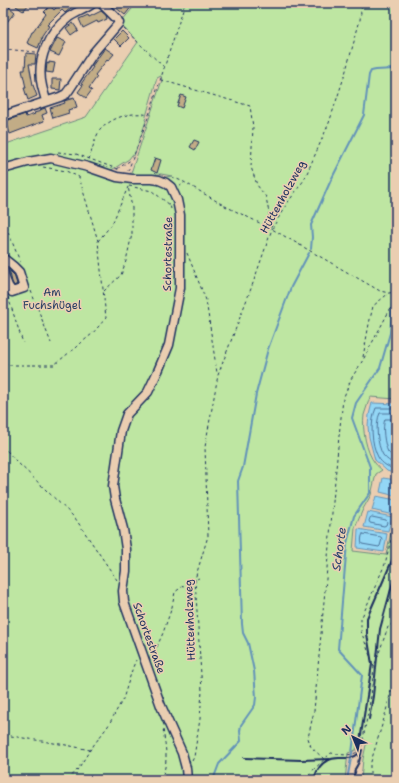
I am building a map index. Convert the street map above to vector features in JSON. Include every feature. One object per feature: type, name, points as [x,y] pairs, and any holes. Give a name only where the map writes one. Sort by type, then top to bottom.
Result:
[{"type":"street","points":[[46,101],[41,81],[41,63],[43,53],[51,36],[58,26],[93,3]]},
{"type":"street","points":[[3,116],[66,94],[94,52],[118,23],[117,19],[101,3]]},
{"type":"street","name":"Schortestraße","points":[[3,169],[28,162],[52,158],[88,168],[127,182],[152,178],[159,180],[170,187],[177,200],[180,215],[180,288],[169,345],[148,392],[127,414],[121,431],[113,486],[126,549],[126,571],[123,590],[124,602],[161,706],[182,753],[186,768],[187,780]]},
{"type":"street","points":[[3,258],[19,272],[24,288],[12,292],[7,286],[3,262]]},
{"type":"path","points":[[98,241],[112,224],[185,3]]},
{"type":"path","name":"Hüttenholzweg","points":[[186,768],[194,757],[200,719],[202,691],[195,579],[208,536],[205,447],[218,375],[272,229],[286,205],[304,180],[328,123],[345,74],[360,20],[362,3]]},
{"type":"path","points":[[118,23],[164,67]]},
{"type":"path","points":[[3,49],[43,53]]},
{"type":"path","points":[[160,80],[250,106],[253,127],[251,168],[258,185],[266,197],[272,229]]},
{"type":"path","points":[[88,168],[89,159],[100,130],[113,120],[122,116],[140,113],[149,114]]},
{"type":"path","points":[[108,175],[132,160]]},
{"type":"path","points":[[3,365],[54,365],[92,334],[106,318],[98,241],[80,177],[66,171],[40,166]]},
{"type":"path","points":[[172,177],[184,182],[225,206],[272,229],[380,291],[396,292]]},
{"type":"path","points":[[127,182],[152,190],[170,205],[172,212]]},
{"type":"path","points":[[103,292],[121,275],[126,261],[132,234],[132,208],[127,182]]},
{"type":"path","name":"Hüttenholzweg","points":[[187,253],[206,300],[218,375]]},
{"type":"path","points":[[6,291],[24,343]]},
{"type":"path","points":[[363,360],[369,324],[374,306],[389,292]]},
{"type":"path","points":[[324,759],[311,747],[308,738],[314,711],[343,399],[351,379],[363,360],[396,298]]},
{"type":"path","points":[[3,352],[6,365]]},
{"type":"path","points":[[3,446],[14,459],[75,518],[123,590]]},
{"type":"path","points":[[374,667],[361,631],[361,619],[385,564],[396,518]]},
{"type":"path","points":[[147,665],[154,655],[163,634],[172,607],[175,592],[186,584],[199,578]]},
{"type":"path","points":[[354,780],[371,696],[374,667],[388,627],[396,621]]},
{"type":"path","points":[[68,780],[78,770],[90,750],[108,726],[122,700],[133,667],[141,650]]},
{"type":"path","points":[[370,780],[370,765],[396,672]]},
{"type":"path","points":[[3,723],[5,736],[90,750]]},
{"type":"path","points":[[160,780],[163,776],[167,757],[162,725]]},
{"type":"path","points":[[306,780],[310,773],[331,753],[349,755],[360,750]]},
{"type":"green space","name":"Am Fuchshügel","points":[[137,3],[396,3],[396,399],[370,397],[364,415],[364,433],[367,447],[372,458],[382,470],[376,474],[371,495],[355,528],[353,551],[386,555],[396,509],[396,780],[361,780],[366,741],[361,738],[358,741],[356,750],[348,753],[345,780],[3,780],[3,145],[86,117],[138,42],[123,27],[121,22]],"holes":[[[161,76],[162,80],[130,176],[161,174],[172,176],[129,183],[81,167],[110,171],[129,159],[132,155],[134,156],[146,121],[145,120],[157,78]]]},
{"type":"water","points":[[372,403],[396,404],[396,474],[387,471],[375,460],[369,437],[368,426]]},
{"type":"water","points":[[383,478],[396,480],[396,496],[380,492]]},
{"type":"water","points":[[376,496],[396,500],[393,515],[372,510]]},
{"type":"water","points":[[368,512],[392,517],[388,531],[364,527]]},
{"type":"water","points":[[358,529],[387,534],[384,552],[357,548]]},
{"type":"building","points":[[18,3],[30,3],[23,11],[16,6]]},
{"type":"building","points":[[61,3],[70,3],[73,6],[65,13],[62,10],[47,25],[49,26],[41,38],[38,48],[27,43],[32,32],[46,14],[44,12],[50,6],[54,10]]},
{"type":"building","points":[[110,3],[128,3],[132,6],[125,15]]},
{"type":"building","points":[[9,7],[15,12],[3,27],[3,13]]},
{"type":"building","points":[[101,11],[106,15],[107,19],[98,23],[97,21],[83,28],[79,19],[88,15],[89,17]]},
{"type":"building","points":[[73,23],[78,30],[71,35],[66,28]]},
{"type":"building","points":[[122,31],[129,38],[121,46],[114,39]]},
{"type":"building","points":[[57,38],[66,42],[59,56],[50,52]]},
{"type":"building","points":[[105,48],[114,54],[95,75],[97,77],[89,88],[92,90],[86,98],[78,92],[83,85],[81,84]]},
{"type":"building","points":[[26,53],[36,54],[35,64],[29,64],[33,85],[37,96],[28,100],[24,88],[26,88],[22,70],[25,70]]},
{"type":"building","points":[[49,62],[55,63],[53,73],[46,72],[47,63],[49,64]]},
{"type":"building","points":[[52,79],[61,79],[60,90],[52,89]]},
{"type":"building","points":[[181,95],[186,97],[182,108],[177,106]]},
{"type":"building","points":[[74,98],[77,107],[68,110],[69,113],[53,118],[50,108]]},
{"type":"building","points":[[45,108],[47,113],[42,115],[44,121],[10,134],[6,121],[25,114],[26,117],[35,114],[34,113]]},
{"type":"building","points":[[194,140],[199,142],[195,150],[190,147]]},
{"type":"building","points":[[155,158],[161,160],[157,173],[151,170]]},
{"type":"building","points":[[10,271],[14,275],[17,284],[14,286],[12,282]]},
{"type":"waterway","name":"Schorte","points":[[396,3],[393,21],[396,26]]},
{"type":"waterway","name":"Schorte","points":[[396,68],[396,75]]},
{"type":"waterway","points":[[311,249],[311,225],[331,180],[364,115],[369,75],[371,71],[376,70],[395,70]]},
{"type":"waterway","name":"Schorte","points":[[347,780],[362,675],[338,649],[347,543],[354,516],[370,493],[370,467],[352,418],[356,403],[380,368],[390,333],[396,233]]},
{"type":"waterway","points":[[213,780],[219,764],[241,741],[241,725],[255,705],[256,697],[254,671],[248,643],[243,633],[242,624],[238,481],[243,467],[256,394],[268,349],[291,287],[309,253]]},
{"type":"railway","points":[[314,780],[317,771],[322,764],[334,758],[347,758],[358,754],[372,664],[367,634],[367,618],[394,556],[396,547]]},
{"type":"railway","points":[[369,719],[380,629],[396,571]]},
{"type":"railway","points":[[353,780],[355,769],[359,762],[362,750]]},
{"type":"railway","points":[[244,758],[301,760],[330,759]]}]
